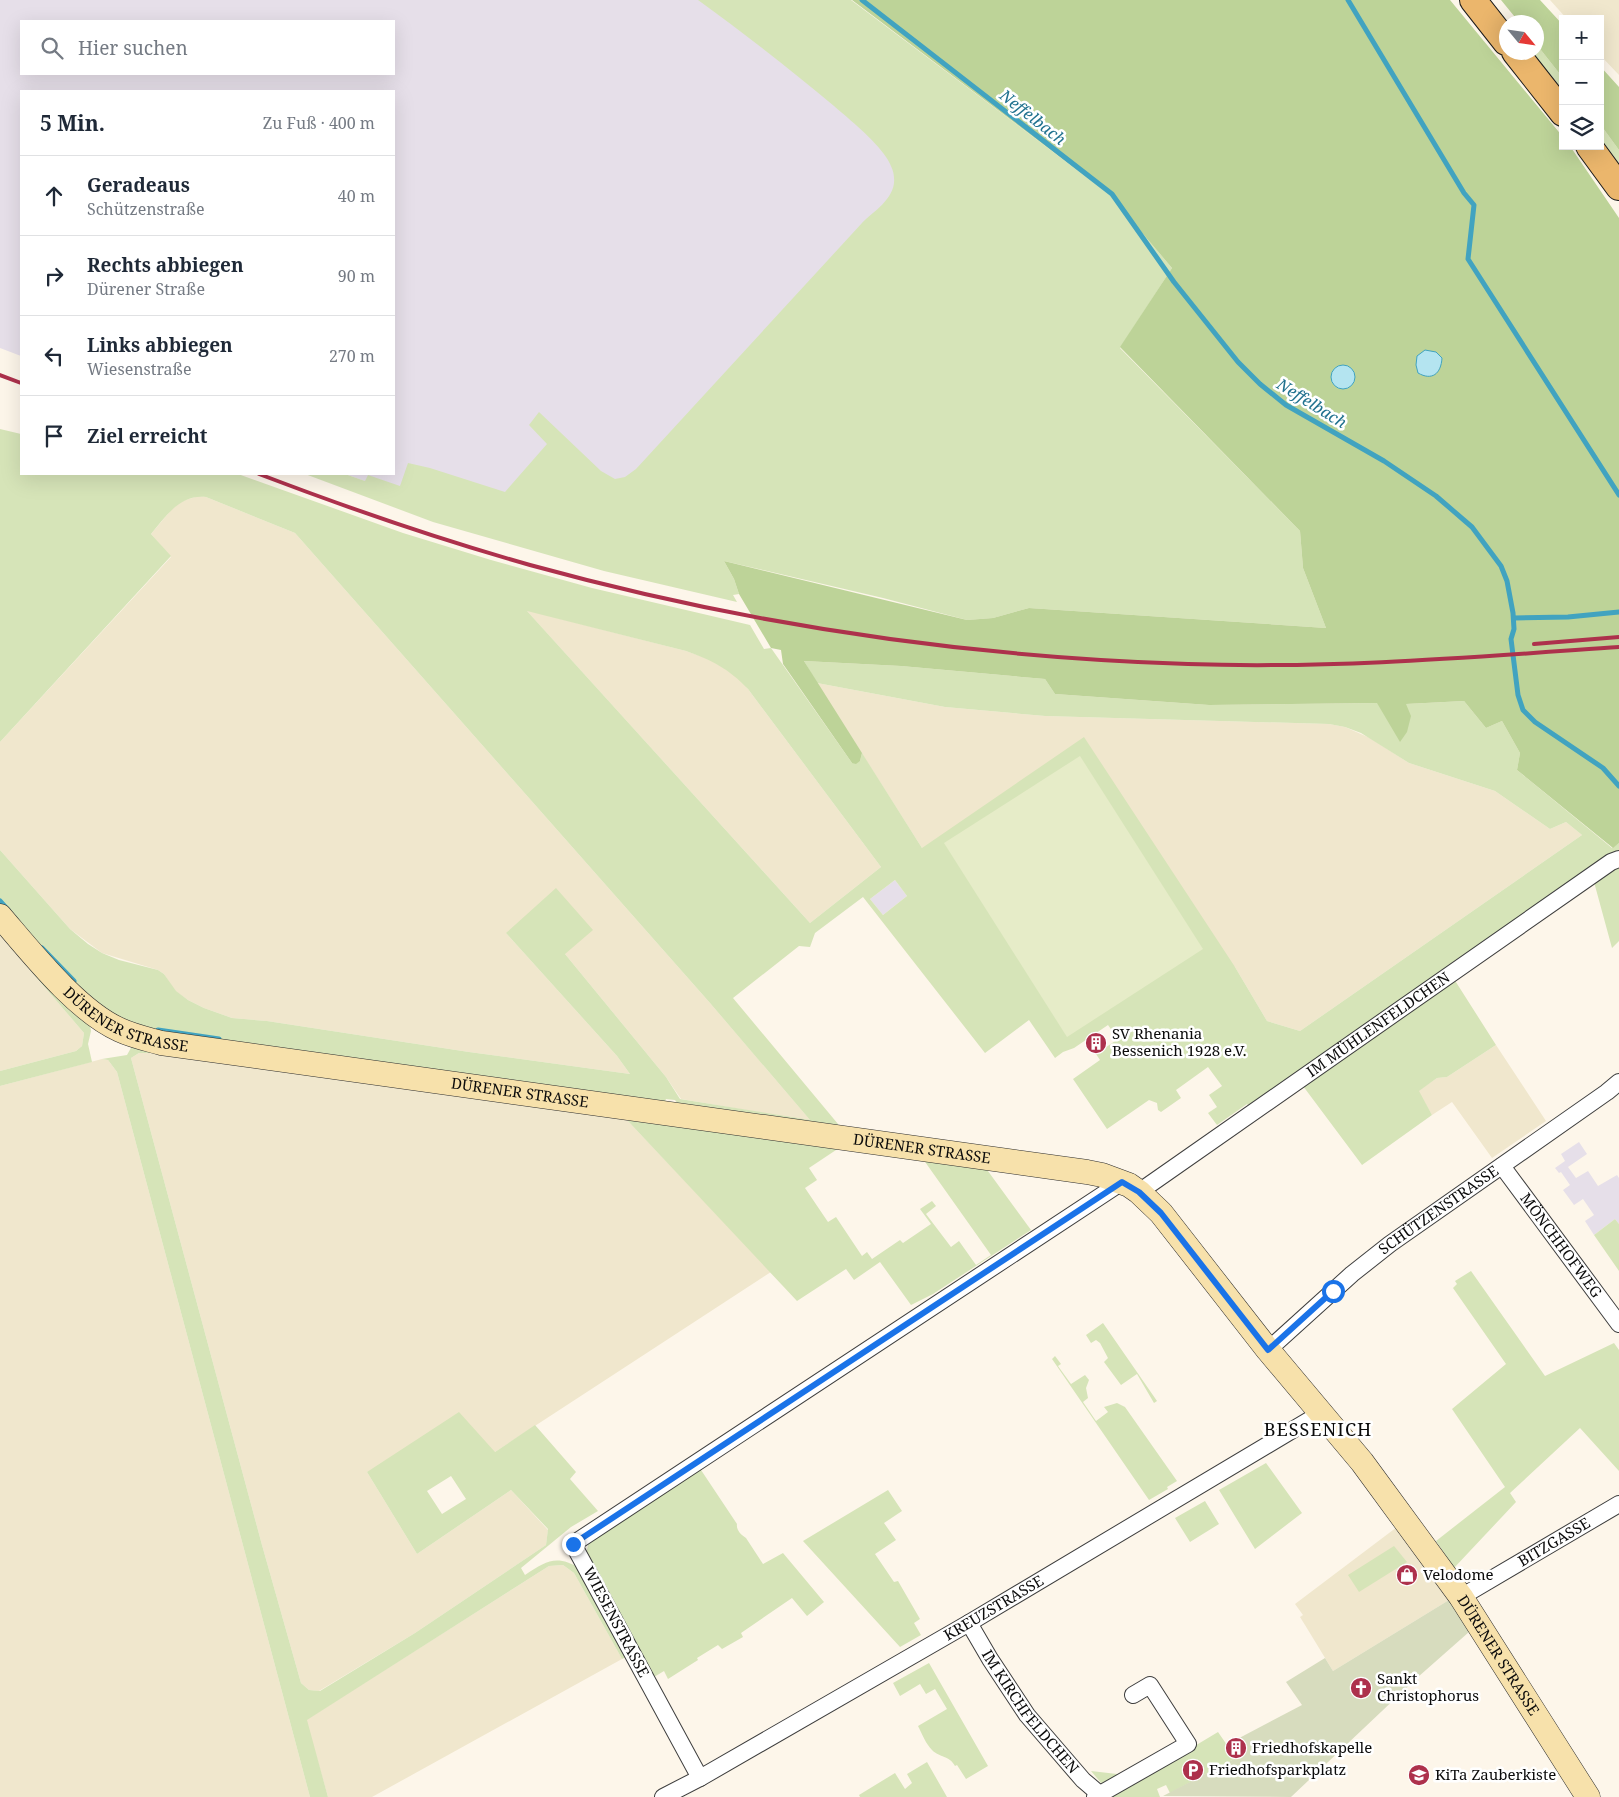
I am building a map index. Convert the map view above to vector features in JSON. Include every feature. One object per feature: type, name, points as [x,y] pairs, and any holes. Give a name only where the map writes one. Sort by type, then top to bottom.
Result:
[{"type":"main road","points":[[1473,0],[1499,33]]},
{"type":"main road","points":[[1521,60],[1559,108]]},
{"type":"main road","points":[[1592,150],[1619,187]]},
{"type":"street","name":"IM MÜHLENFELDCHEN","points":[[1131,1187],[1619,858]]},
{"type":"street","name":"DÜRENER STRASSE","points":[[0,916],[42,964],[89,1010],[118,1030],[161,1043],[1087,1172],[1102,1175],[1131,1187],[1161,1213],[1268,1350],[1380,1485],[1461,1597],[1588,1797]]},
{"type":"street","name":"SCHÜTZENSTRASSE","points":[[1268,1350],[1370,1259],[1619,1082]]},
{"type":"street","name":"MÖNCHHOFWEG","points":[[1502,1166],[1619,1324]]},
{"type":"street","name":"WIESENSTRASSE","points":[[700,1778],[573,1544],[1131,1187]]},
{"type":"street","name":"KREUZSTRASSE","points":[[663,1797],[700,1778],[968,1623],[1321,1413]]},
{"type":"street","name":"BITZGASSE","points":[[1461,1597],[1619,1504]]},
{"type":"street","name":"IM KIRCHFELDCHEN","points":[[968,1623],[1027,1715],[1099,1796],[1188,1744],[1150,1685],[1133,1695]]},
{"type":"shaded area","points":[[0,0],[752,0],[946,157],[703,470],[434,506],[348,475],[395,475],[395,90],[20,90],[20,356],[0,348]]},
{"type":"shaded area","points":[[1550,0],[1619,0],[1619,75],[1604,59],[1604,15],[1563,15]]},
{"type":"shaded area","points":[[199,496],[206,497],[295,533],[710,1003],[811,1121],[681,1099],[666,1077],[565,954],[506,933],[617,1056],[630,1074],[267,1021],[232,1018],[188,1000],[175,991],[164,974],[158,970],[102,953],[70,929],[0,850],[0,742],[171,557],[151,534],[172,509],[182,501]]},
{"type":"shaded area","points":[[526,610],[686,651],[709,659],[736,676],[748,689],[881,867],[810,923]]},
{"type":"shaded area","points":[[817,683],[945,707],[1045,716],[1329,724],[1345,727],[1370,738],[1409,763],[1495,791],[1550,829],[1566,822],[1582,835],[1300,1031],[1267,1021],[1235,967],[922,848]]},
{"type":"shaded area","points":[[895,880],[907,896],[883,915],[870,899]]},
{"type":"shaded area","points":[[0,935],[84,1033],[82,1046],[76,1051],[0,1071]]},
{"type":"shaded area","points":[[1496,1045],[1546,1121],[1492,1158],[1452,1102],[1432,1115],[1418,1091],[1437,1078],[1447,1077]]},
{"type":"shaded area","points":[[139,1053],[152,1053],[627,1120],[771,1272],[495,1452],[367,1472],[417,1554],[511,1490],[548,1530],[546,1545],[415,1633],[319,1691],[309,1690],[301,1683],[262,1545],[131,1058]]},
{"type":"shaded area","points":[[102,1059],[108,1060],[117,1072],[310,1797],[0,1797],[0,1086]]},
{"type":"shaded area","points":[[1579,1142],[1587,1154],[1568,1167],[1576,1178],[1588,1171],[1598,1186],[1617,1175],[1619,1178],[1619,1224],[1615,1219],[1594,1235],[1585,1221],[1594,1215],[1583,1199],[1574,1205],[1563,1190],[1570,1185],[1561,1172],[1559,1173],[1555,1168],[1565,1161],[1561,1154]]},
{"type":"shaded area","points":[[1397,1527],[1449,1600],[1333,1671],[1300,1617],[1303,1615],[1295,1604]]},
{"type":"shaded area","points":[[563,1565],[574,1573],[622,1659],[372,1797],[328,1797],[306,1720],[549,1566]]},
{"type":"green space","points":[[698,0],[851,0],[1109,194],[1172,268],[1120,348],[1300,531],[1303,568],[1326,628],[1029,608],[993,618],[967,620],[883,598],[724,561],[734,579],[739,594],[733,595],[737,602],[604,571],[433,522],[308,475],[348,475],[365,481],[368,475],[400,486],[408,463],[430,468],[505,492],[547,444],[529,425],[539,412],[601,471],[615,479],[625,477],[636,469],[862,223],[883,204],[892,192],[894,185],[892,167],[875,143],[801,79]]},
{"type":"green space","points":[[852,0],[1450,0],[1559,132],[1559,150],[1573,150],[1619,218],[1619,843],[1613,848],[1517,770],[1520,753],[1502,721],[1486,728],[1464,701],[1406,704],[1411,716],[1407,732],[1400,742],[1377,703],[1209,705],[1055,694],[1045,679],[901,666],[804,661],[862,753],[860,761],[856,764],[852,763],[783,664],[781,650],[771,648],[739,594],[734,579],[724,561],[967,620],[993,618],[1029,608],[1326,628],[1303,568],[1300,531],[1120,347],[1172,268],[1109,194]]},
{"type":"green space","points":[[1501,0],[1540,0],[1559,21],[1559,73],[1544,54],[1544,15],[1513,15]]},
{"type":"green space","points":[[1544,54],[1559,73],[1559,85],[1539,60],[1544,60]]},
{"type":"green space","points":[[1604,70],[1619,87],[1619,150],[1604,129]]},
{"type":"green space","points":[[1604,129],[1619,150],[1619,163],[1604,143]]},
{"type":"green space","points":[[0,429],[20,434],[20,475],[241,475],[403,533],[491,560],[592,588],[750,625],[764,649],[771,648],[852,763],[860,761],[862,753],[922,848],[1084,737],[1235,967],[1267,1021],[1300,1031],[1582,835],[1566,822],[1550,829],[1495,791],[1409,763],[1361,733],[1345,727],[1329,724],[1045,716],[945,707],[817,683],[804,661],[901,666],[1045,679],[1055,694],[1209,705],[1406,704],[1464,701],[1486,728],[1502,721],[1520,753],[1517,770],[1612,848],[1619,843],[1619,941],[1612,948],[1594,882],[1454,979],[1496,1045],[1447,1077],[1437,1078],[1419,1091],[1432,1115],[1362,1165],[1303,1086],[1257,1118],[1247,1104],[1217,1125],[1208,1113],[1217,1107],[1209,1095],[1222,1086],[1208,1067],[1176,1090],[1181,1098],[1161,1112],[1158,1110],[1157,1103],[1149,1100],[1107,1129],[1073,1079],[1100,1060],[1096,1054],[1118,1039],[1108,1025],[1074,1048],[1063,1052],[1055,1058],[1029,1020],[985,1053],[863,897],[815,933],[810,947],[799,946],[733,998],[838,1124],[837,1128],[681,1108],[675,1100],[666,1099],[664,1104],[149,1032],[89,1001],[0,906],[0,850],[70,929],[88,944],[102,953],[119,960],[158,970],[164,974],[176,991],[188,1000],[232,1018],[267,1021],[630,1074],[617,1056],[506,933],[556,888],[593,930],[565,954],[666,1077],[680,1099],[810,1120],[710,1003],[295,533],[206,497],[197,497],[189,499],[174,508],[151,534],[171,556],[0,742]],"holes":[[[527,611],[686,651],[704,658],[727,671],[748,689],[881,867],[810,923]],[[895,880],[907,896],[883,915],[870,899]]]},
{"type":"green space","points":[[1080,756],[1203,949],[1067,1037],[944,843]]},
{"type":"green space","points":[[0,927],[90,1024],[91,1031],[88,1044],[92,1062],[0,1086],[0,1071],[76,1051],[82,1046],[84,1033],[0,935]]},
{"type":"green space","points":[[132,1046],[839,1148],[809,1168],[817,1180],[805,1188],[828,1222],[836,1217],[862,1256],[867,1252],[872,1259],[900,1240],[903,1243],[931,1224],[920,1209],[932,1201],[936,1206],[926,1214],[951,1247],[959,1241],[976,1265],[991,1255],[923,1159],[985,1167],[1031,1230],[933,1294],[911,1305],[880,1262],[854,1280],[846,1269],[797,1301],[627,1120],[152,1053],[139,1053],[131,1058],[301,1683],[309,1690],[320,1691],[415,1633],[546,1545],[548,1529],[511,1490],[417,1554],[367,1472],[459,1412],[495,1452],[535,1425],[576,1472],[570,1479],[598,1511],[571,1527],[521,1568],[525,1575],[546,1563],[558,1561],[572,1564],[581,1569],[628,1656],[622,1659],[574,1573],[563,1565],[549,1566],[307,1720],[328,1797],[310,1797],[117,1072],[108,1060],[102,1059],[127,1055]],"holes":[[[451,1476],[466,1499],[442,1514],[427,1491]]]},
{"type":"green space","points":[[1615,1219],[1619,1224],[1619,1271],[1594,1235]]},
{"type":"green space","points":[[1471,1271],[1545,1376],[1614,1343],[1619,1350],[1619,1471],[1580,1428],[1510,1493],[1516,1502],[1454,1568],[1436,1541],[1505,1487],[1452,1409],[1506,1364],[1453,1288],[1457,1284],[1455,1281]]},
{"type":"green space","points":[[1103,1323],[1157,1401],[1154,1403],[1137,1374],[1121,1385],[1104,1362],[1108,1358],[1100,1343],[1096,1340],[1091,1343],[1086,1335]]},
{"type":"green space","points":[[1055,1356],[1061,1364],[1058,1366],[1071,1384],[1085,1375],[1089,1380],[1086,1388],[1088,1398],[1083,1402],[1096,1421],[1108,1412],[1104,1407],[1117,1403],[1125,1407],[1177,1481],[1167,1487],[1168,1489],[1149,1500],[1052,1359]]},
{"type":"green space","points":[[1266,1463],[1302,1513],[1255,1549],[1219,1490]]},
{"type":"green space","points":[[698,1469],[701,1470],[737,1524],[739,1532],[746,1538],[763,1564],[783,1553],[824,1602],[807,1616],[792,1598],[741,1633],[743,1637],[722,1649],[718,1645],[668,1679],[664,1671],[654,1677],[586,1554],[589,1541]]},
{"type":"green space","points":[[888,1490],[902,1511],[884,1523],[896,1540],[875,1554],[894,1582],[898,1581],[920,1619],[914,1623],[921,1635],[900,1647],[803,1541]]},
{"type":"green space","points":[[1205,1501],[1219,1524],[1190,1542],[1175,1518]]},
{"type":"green space","points":[[1394,1546],[1407,1562],[1359,1592],[1348,1575]]},
{"type":"green space","points":[[1449,1600],[1469,1632],[1418,1677],[1291,1797],[1163,1796],[1236,1758],[1224,1746],[1302,1705],[1286,1682],[1325,1658],[1333,1671]]},
{"type":"green space","points":[[929,1663],[988,1766],[966,1779],[957,1765],[955,1766],[953,1762],[932,1750],[918,1726],[947,1709],[935,1689],[926,1694],[920,1684],[900,1696],[893,1683]]},
{"type":"green space","points":[[1218,1732],[1236,1758],[1170,1793],[1166,1785],[1157,1789],[1160,1797],[1113,1797],[1091,1771],[1143,1777]]},
{"type":"green space","points":[[927,1762],[947,1797],[860,1797],[859,1795],[895,1773],[905,1789],[912,1783],[907,1774]]},
{"type":"water","points":[[1425,350],[1436,352],[1442,358],[1438,372],[1431,376],[1418,373],[1416,365],[1417,356]]},
{"type":"water","points":[[1343,365],[1352,368],[1355,377],[1352,386],[1343,389],[1334,386],[1331,377],[1334,368]]},
{"type":"waterway","name":"Neffelbach","points":[[862,0],[1112,194],[1174,282],[1238,362],[1260,384],[1286,405],[1384,461],[1436,496],[1472,527],[1501,566],[1507,581],[1513,613],[1514,629],[1511,639],[1518,695],[1523,710],[1535,722],[1603,768],[1619,786]]},
{"type":"waterway","points":[[1348,0],[1464,193],[1474,205],[1468,259],[1619,495]]},
{"type":"waterway","points":[[1514,618],[1568,617],[1619,612]]},
{"type":"waterway","points":[[0,901],[8,910]]},
{"type":"waterway","points":[[42,948],[74,981]]},
{"type":"waterway","points":[[158,1030],[219,1039]]},
{"type":"railway","points":[[0,375],[20,383]]},
{"type":"railway","points":[[262,475],[461,545],[611,586],[774,620],[856,634],[939,645],[1105,660],[1242,665],[1404,661],[1619,647]]},
{"type":"railway","points":[[1534,644],[1619,637]]},
{"type":"place","name":"SV Rhenania Bessenich 1928 e.V.","points":[[1096,1043]]},
{"type":"place","name":"Velodome","points":[[1407,1575]]},
{"type":"place","name":"Sankt Christophorus","points":[[1361,1688]]},
{"type":"place","name":"Friedhofskapelle","points":[[1236,1748]]},
{"type":"place","name":"Friedhofsparkplatz","points":[[1193,1770]]},
{"type":"place","name":"KiTa Zauberkiste","points":[[1419,1775]]},
{"type":"district","name":"BESSENICH","points":[[1318,1430]]},
{"type":"route","points":[[573,1544],[1122,1182],[1139,1192],[1161,1213],[1268,1350],[1333,1291]]}]
